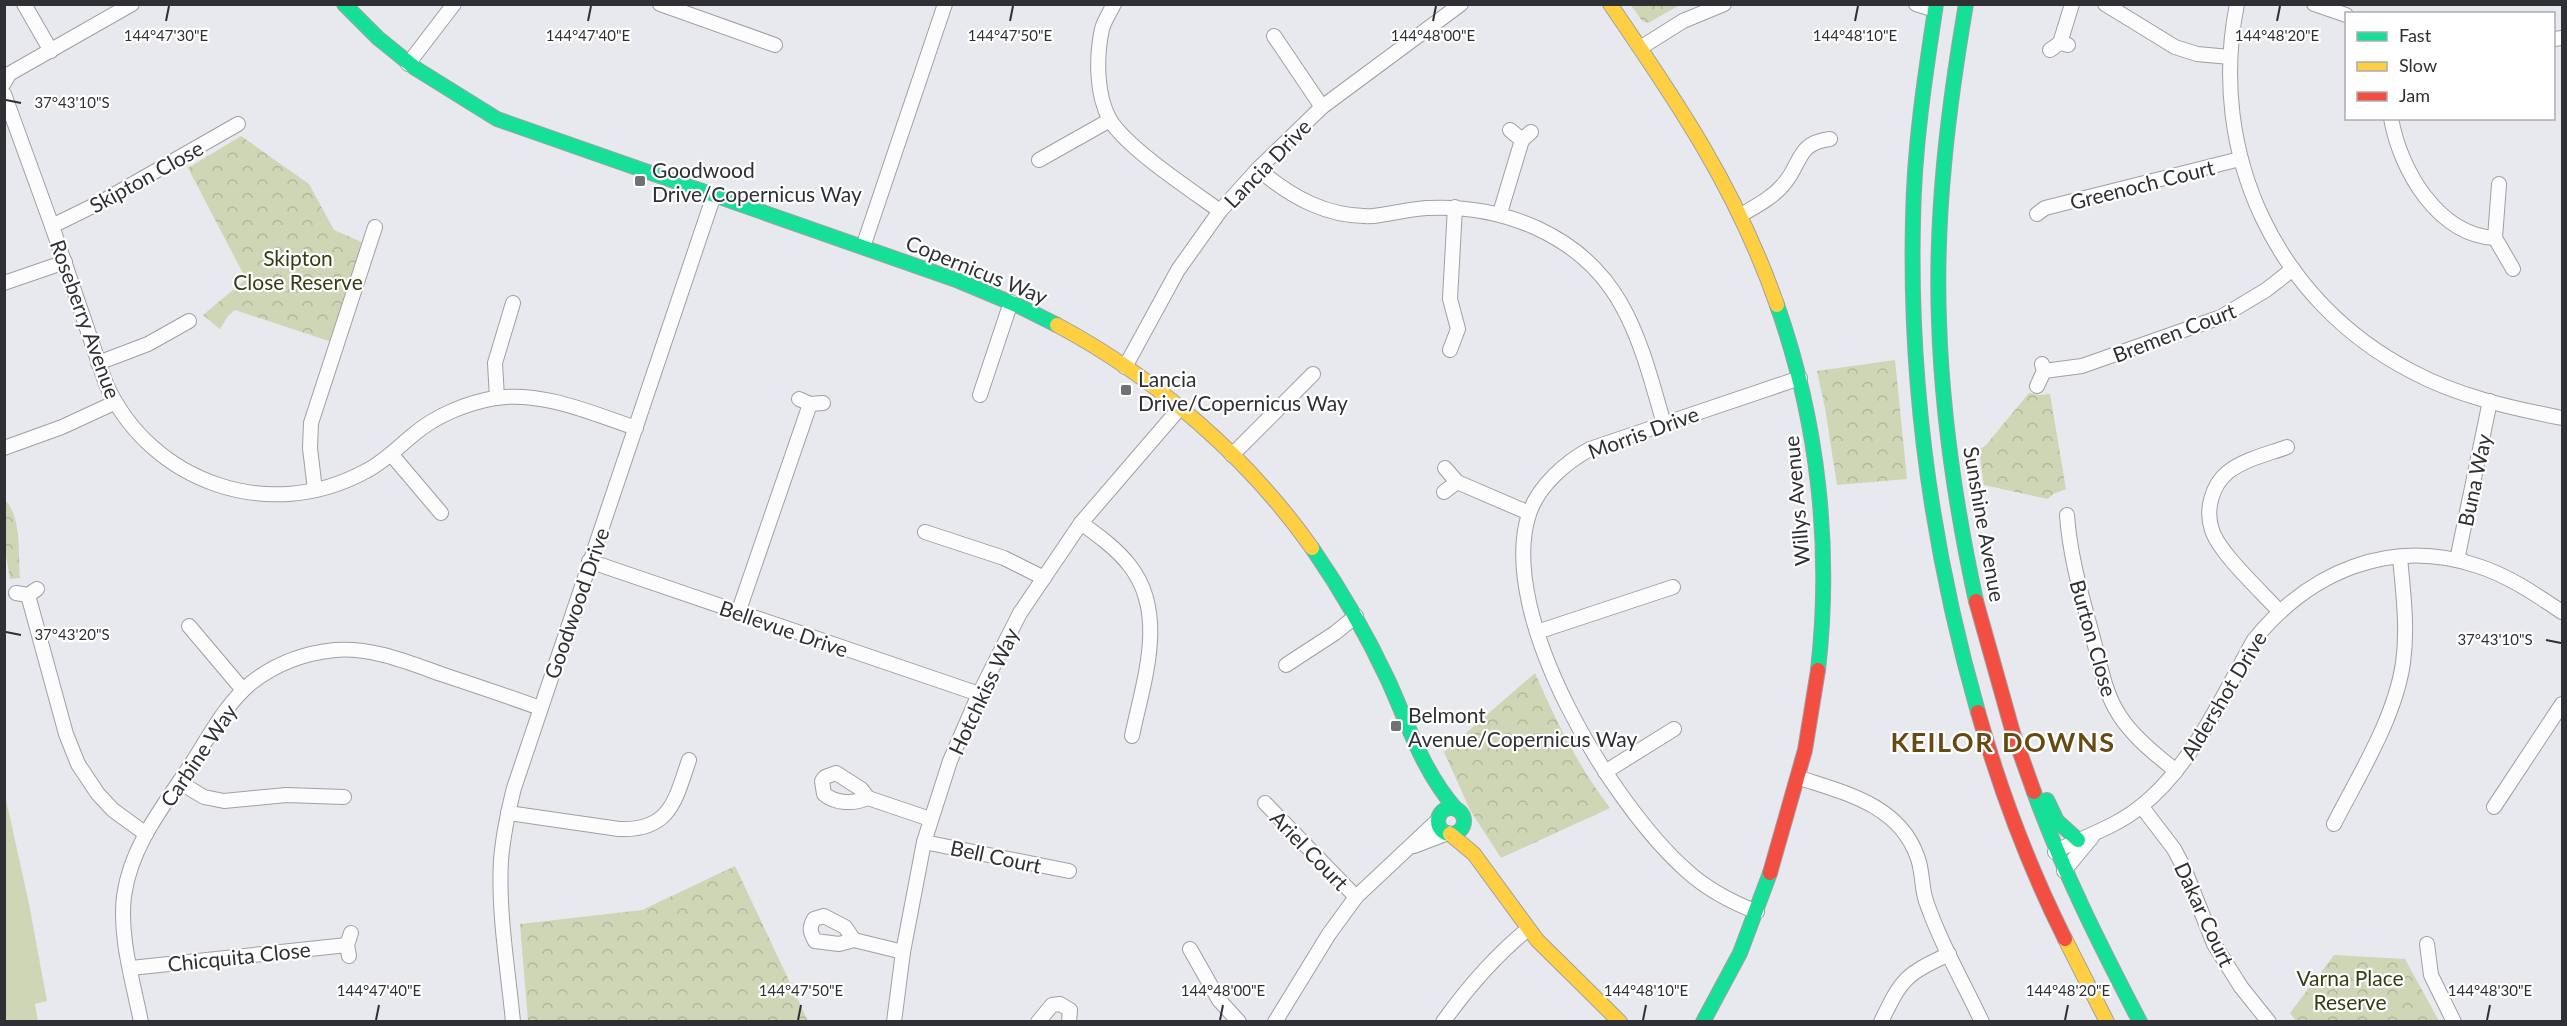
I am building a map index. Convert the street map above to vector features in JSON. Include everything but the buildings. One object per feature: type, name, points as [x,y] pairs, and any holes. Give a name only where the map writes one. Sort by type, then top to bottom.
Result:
[{"type":"street","points":[[24,4],[51,51]]},
{"type":"street","points":[[4,83],[9,74],[132,4]]},
{"type":"street","name":"Copernicus Way","points":[[344,4],[370,33],[408,64],[460,99],[497,118],[863,247],[1011,302],[1051,322],[1125,367],[1179,409],[1232,455],[1296,528],[1356,616],[1391,686],[1430,776],[1438,819]]},
{"type":"street","points":[[408,64],[454,4]]},
{"type":"street","points":[[660,4],[775,45]]},
{"type":"street","points":[[863,247],[945,4]]},
{"type":"street","points":[[1114,4],[1102,27],[1098,64],[1100,88],[1110,120],[1132,145],[1220,211]]},
{"type":"street","name":"Lancia Drive","points":[[1125,367],[1178,270],[1220,211],[1258,169],[1322,107],[1440,10],[1461,4]]},
{"type":"street","name":"Willys Avenue","points":[[1610,4],[1704,146],[1741,215],[1775,294],[1800,378],[1818,473],[1824,585],[1817,689],[1800,778],[1757,912],[1735,968],[1703,1022]]},
{"type":"street","points":[[1640,48],[1676,25],[1724,4]]},
{"type":"street","points":[[1916,4],[1936,7],[1950,4]]},
{"type":"street","name":"Sunshine Avenue","points":[[1966,4],[1949,117],[1941,206],[1939,298],[1943,383],[1951,462],[1966,553],[1986,647],[2010,728],[2055,852],[2098,944],[2140,1022]]},
{"type":"street","points":[[2059,46],[2072,4]]},
{"type":"street","points":[[2105,4],[2175,47],[2197,54],[2230,57]]},
{"type":"street","points":[[2237,4],[2230,57],[2231,101],[2240,159],[2254,202],[2271,239],[2307,288],[2343,324],[2388,358],[2434,382],[2490,401],[2562,418]]},
{"type":"street","points":[[2314,4],[2345,15]]},
{"type":"street","points":[[1936,7],[1918,138],[1912,280],[1913,344],[1929,502],[1954,631],[1982,728],[2025,851],[2107,1022]]},
{"type":"street","points":[[1274,36],[1322,107]]},
{"type":"street","name":"Roseberry Avenue","points":[[4,94],[8,117],[52,226],[98,363],[114,403],[145,440],[171,462],[203,480],[254,495],[296,494],[315,490],[352,479],[369,470],[434,420],[474,403],[496,398],[544,400],[636,428]]},
{"type":"street","points":[[1039,160],[1110,120]]},
{"type":"street","points":[[2392,120],[2408,170],[2433,205],[2465,232],[2475,236],[2496,238]]},
{"type":"street","name":"Skipton Close","points":[[52,226],[103,201],[238,124]]},
{"type":"street","points":[[1500,213],[1526,136],[1510,130]]},
{"type":"street","points":[[1741,215],[1783,186],[1802,152],[1820,136]]},
{"type":"street","name":"Greenoch Court","points":[[2040,208],[2240,159]]},
{"type":"street","points":[[1258,169],[1296,198],[1329,211],[1372,216],[1424,208],[1455,207],[1500,213],[1547,232],[1569,248],[1608,284],[1621,303],[1634,332],[1664,424]]},
{"type":"street","points":[[2499,184],[2496,238],[2512,269]]},
{"type":"street","name":"Goodwood Drive","points":[[513,1022],[501,883],[503,837],[508,813],[521,764],[714,195]]},
{"type":"street","points":[[1450,350],[1463,329],[1450,298],[1455,207]]},
{"type":"street","points":[[315,490],[309,437],[315,406],[375,227]]},
{"type":"street","points":[[4,283],[65,262]]},
{"type":"street","name":"Bremen Court","points":[[2037,386],[2043,367],[2082,366],[2221,316],[2266,290],[2293,269]]},
{"type":"street","points":[[980,395],[1011,302]]},
{"type":"street","points":[[496,398],[495,363],[513,303]]},
{"type":"street","points":[[98,363],[148,344],[189,321]]},
{"type":"street","points":[[1232,455],[1313,374]]},
{"type":"street","name":"Morris Drive","points":[[1757,912],[1708,889],[1678,864],[1622,798],[1561,693],[1537,632],[1523,578],[1522,557],[1529,513],[1548,483],[1575,457],[1590,449],[1800,378]]},
{"type":"street","name":"Buna Way","points":[[2457,560],[2490,401]]},
{"type":"street","points":[[738,614],[811,402]]},
{"type":"street","points":[[4,448],[62,427],[114,403]]},
{"type":"street","name":"Hotchkiss Way","points":[[894,1022],[903,952],[924,842],[950,761],[979,694],[1020,613],[1081,523],[1179,409]]},
{"type":"street","points":[[2279,611],[2218,544],[2211,530],[2209,513],[2218,482],[2229,471],[2246,461],[2287,447]]},
{"type":"street","points":[[391,454],[442,515]]},
{"type":"street","points":[[1445,468],[1453,474],[1457,482],[1529,513]]},
{"type":"street","points":[[1444,492],[1457,482]]},
{"type":"street","name":"Burton Close","points":[[2067,515],[2072,555],[2106,686],[2115,708],[2146,746],[2176,771]]},
{"type":"street","points":[[1081,523],[1112,547],[1131,567],[1147,601],[1150,620],[1149,653],[1132,736]]},
{"type":"street","points":[[925,532],[1004,558],[1044,578]]},
{"type":"street","points":[[2334,824],[2388,715],[2400,679],[2406,632],[2400,557]]},
{"type":"street","name":"Aldershot Drive","points":[[2055,852],[2093,835],[2142,807],[2176,771],[2254,640],[2279,611],[2307,589],[2340,570],[2376,560],[2400,557],[2457,560],[2522,585],[2562,612]]},
{"type":"street","name":"Bellevue Drive","points":[[589,561],[738,614],[979,694]]},
{"type":"street","points":[[1537,632],[1673,587]]},
{"type":"street","points":[[27,593],[66,734],[78,764],[113,810],[146,834]]},
{"type":"street","points":[[1286,665],[1335,633],[1356,616]]},
{"type":"street","points":[[189,626],[243,690]]},
{"type":"street","name":"Carbine Way","points":[[141,1022],[124,929],[124,898],[132,864],[146,834],[223,712],[253,682],[286,662],[318,653],[355,650],[395,658],[540,708]]},
{"type":"street","points":[[2494,807],[2562,704]]},
{"type":"street","points":[[2010,728],[2057,821],[2078,840]]},
{"type":"street","points":[[1605,772],[1674,729]]},
{"type":"street","points":[[508,813],[635,830],[662,818],[675,801],[689,760]]},
{"type":"street","name":"Copernicus Way","points":[[1430,776],[1456,809]]},
{"type":"street","points":[[1800,778],[1872,804],[1887,814],[1903,832],[1918,858],[1925,899],[1982,1022]]},
{"type":"street","points":[[179,782],[204,797],[224,801],[286,795],[345,796]]},
{"type":"street","points":[[868,798],[930,819]]},
{"type":"street","name":"Ariel Court","points":[[1265,803],[1356,897]]},
{"type":"street","name":"Dakar Court","points":[[2142,807],[2174,849],[2184,868],[2214,944],[2241,987],[2269,1022]]},
{"type":"street","points":[[1275,1022],[1329,934],[1356,897],[1438,819],[1443,811],[1456,809],[1462,814],[1474,854]]},
{"type":"street","points":[[1438,819],[1440,827],[1474,854],[1528,929],[1560,965],[1620,1022]]},
{"type":"street","points":[[1407,849],[1461,829],[1464,821]]},
{"type":"street","name":"Aldershot Drive","points":[[2064,871],[2093,835]]},
{"type":"street","name":"Bell Court","points":[[924,842],[1069,872]]},
{"type":"street","points":[[2055,852],[2046,865],[2046,876],[2072,936],[2082,974]]},
{"type":"street","points":[[1443,1022],[1465,992],[1500,952],[1528,929]]},
{"type":"street","points":[[854,940],[903,952]]},
{"type":"street","points":[[2098,944],[2117,999],[2130,1022]]},
{"type":"street","points":[[2427,944],[2431,975],[2454,1022]]},
{"type":"street","name":"Chicquita Close","points":[[131,968],[349,945]]},
{"type":"street","points":[[1190,949],[1219,1000],[1239,1022]]},
{"type":"street","points":[[1881,1022],[1898,987],[1907,977],[1949,954]]},
{"type":"street","points":[[1038,1022],[1052,1005],[1060,1004],[1070,1010],[1069,1022]]},
{"type":"green space","points":[[1631,5],[1680,5],[1648,23],[1642,21]]},
{"type":"green space","name":"Skipton Close Reserve","points":[[241,136],[309,184],[334,230],[364,243],[332,342],[235,310],[220,329],[203,315],[246,279],[188,168]]},
{"type":"green space","points":[[1895,360],[1907,479],[1837,485],[1817,371]]},
{"type":"green space","points":[[2029,393],[2050,394],[2066,489],[2053,494],[2048,499],[1984,485],[1979,450],[1986,445]]},
{"type":"green space","points":[[5,500],[17,526],[20,578],[10,579],[5,550]]},
{"type":"green space","points":[[1535,673],[1568,743],[1610,808],[1501,858],[1470,810],[1444,752]]},
{"type":"green space","points":[[5,795],[47,1001],[35,1004],[38,1021],[5,1021]]},
{"type":"green space","points":[[735,866],[808,1021],[528,1021],[520,924],[642,910]]},
{"type":"green space","name":"Varna Place Reserve","points":[[2334,955],[2405,959],[2439,1021],[2296,1021],[2290,1013]]},
{"type":"traffic: fast","points":[[344,4],[378,38],[415,68],[497,119],[959,281],[1057,325]]},
{"type":"traffic: fast","points":[[1936,4],[1915,166],[1913,220],[1915,345],[1920,407],[1936,530],[1948,591],[1978,712]]},
{"type":"traffic: fast","points":[[1966,4],[1944,162],[1938,281],[1943,392],[1947,427],[1956,497],[1976,601]]},
{"type":"traffic: fast","points":[[1777,305],[1803,394],[1818,485],[1823,577],[1818,670]]},
{"type":"traffic: fast","points":[[1312,548],[1371,645],[1425,764],[1444,795],[1456,809]]},
{"type":"traffic: fast","points":[[2034,792],[2070,880],[2140,1022]]},
{"type":"traffic: fast","points":[[2047,800],[2057,821],[2078,840]]},
{"type":"traffic: fast","points":[[1451,808],[1460,812],[1464,821],[1460,830],[1451,834],[1442,830],[1438,821],[1442,812],[1451,808]]},
{"type":"traffic: fast","points":[[1703,1022],[1740,953],[1770,873]]},
{"type":"traffic: slow","points":[[1610,4],[1682,112],[1725,185],[1744,223],[1777,305]]},
{"type":"traffic: slow","points":[[1057,325],[1129,369],[1197,422],[1259,482],[1312,548]]},
{"type":"traffic: slow","points":[[1450,834],[1474,854],[1537,940],[1620,1022]]},
{"type":"traffic: slow","points":[[2065,939],[2107,1022]]},
{"type":"traffic: jam","points":[[1976,601],[2013,733],[2034,792]]},
{"type":"traffic: jam","points":[[1770,873],[1805,750],[1818,670]]},
{"type":"traffic: jam","points":[[1978,712],[2016,828],[2065,939]]},
{"type":"place","name":"Goodwood Drive/Copernicus Way","points":[[640,181]]},
{"type":"place","name":"Lancia Drive/Copernicus Way","points":[[1126,390]]},
{"type":"place","name":"Belmont Avenue/Copernicus Way","points":[[1396,726]]},
{"type":"district","name":"KEILOR DOWNS","points":[[2003,741]]}]
